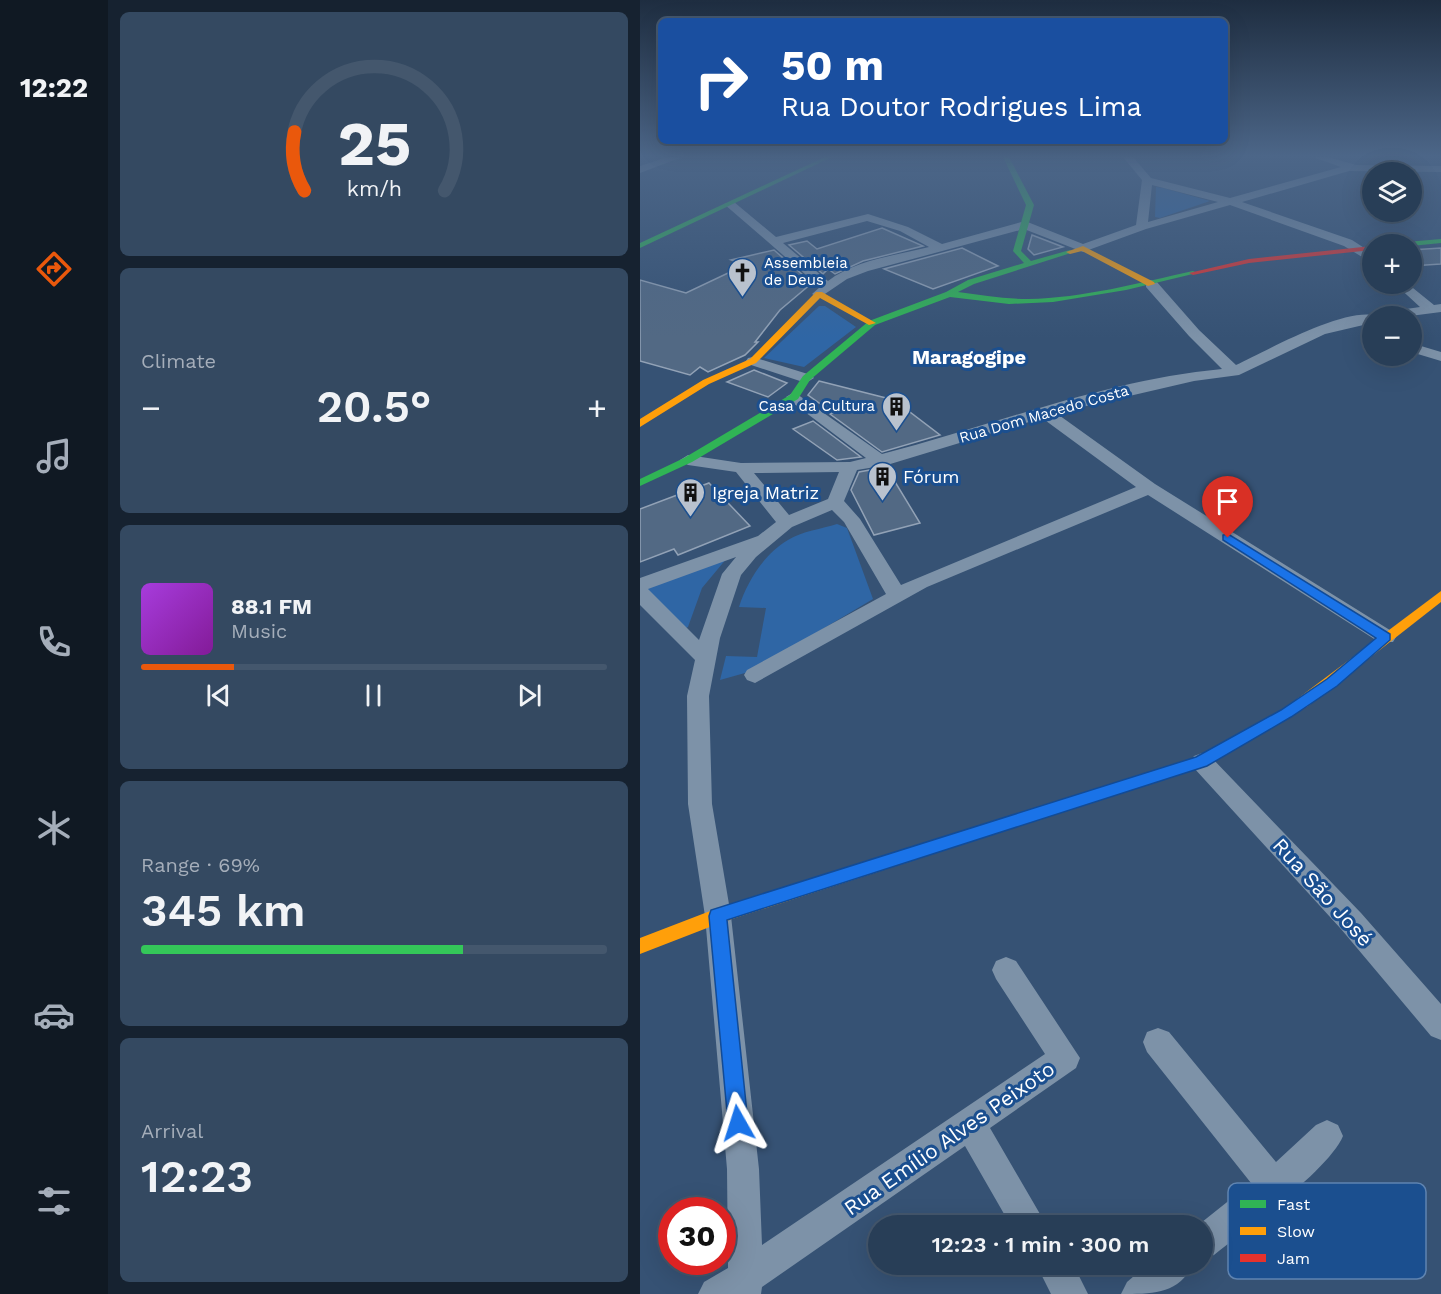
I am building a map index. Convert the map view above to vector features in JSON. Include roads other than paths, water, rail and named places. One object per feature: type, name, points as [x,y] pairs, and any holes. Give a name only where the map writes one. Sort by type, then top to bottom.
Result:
[{"type":"street","points":[[640,246],[701,217]]},
{"type":"street","points":[[745,217],[823,290],[871,323]]},
{"type":"street","points":[[772,242],[867,217]]},
{"type":"street","points":[[869,217],[904,229],[939,247]]},
{"type":"street","points":[[1016,251],[1027,217]]},
{"type":"street","points":[[1142,227],[1143,217]]},
{"type":"street","points":[[640,483],[688,460],[794,397],[806,378],[871,323],[949,294],[971,282],[1176,217]]},
{"type":"street","points":[[1273,217],[1362,250]]},
{"type":"street","points":[[640,424],[706,382],[753,361],[823,290],[842,276],[939,247],[1025,225],[1083,248],[1151,284],[1194,333],[1234,372]]},
{"type":"street","points":[[987,235],[1016,251],[1028,263]]},
{"type":"street","points":[[1422,243],[1441,241]]},
{"type":"street","points":[[949,294],[1011,301],[1151,284],[1249,261],[1362,252]]},
{"type":"street","points":[[1416,294],[1436,308]]},
{"type":"street","name":"Rua Dom Macedo Costa","points":[[688,460],[741,468],[850,467],[881,461],[1043,411],[1194,376],[1234,372],[1340,324],[1362,321]]},
{"type":"street","points":[[1340,324],[1362,331]]},
{"type":"street","points":[[1194,333],[1194,376]]},
{"type":"street","points":[[1422,351],[1441,357]]},
{"type":"street","points":[[753,361],[806,378]]},
{"type":"street","points":[[794,397],[881,461]]},
{"type":"street","points":[[1043,411],[1149,488],[1386,637]]},
{"type":"street","points":[[744,1286],[743,1169],[718,916],[700,804],[698,696],[716,615],[732,574],[749,553],[786,523],[835,502],[850,467]]},
{"type":"street","points":[[741,468],[786,523]]},
{"type":"street","points":[[755,675],[896,594],[941,573],[1149,488]]},
{"type":"street","points":[[835,502],[851,519],[896,594]]},
{"type":"street","points":[[640,585],[767,538]]},
{"type":"street","points":[[640,592],[705,658]]},
{"type":"street","points":[[640,946],[718,916],[1202,762],[1286,714],[1332,682],[1441,595]]},
{"type":"street","name":"Rua São José","points":[[1202,762],[1351,921],[1441,1026]]},
{"type":"street","name":"Rua Emílio Alves Peixoto","points":[[716,1294],[744,1286],[1065,1058],[1006,970]]},
{"type":"street","points":[[1158,1042],[1272,1183]]},
{"type":"street","points":[[970,1124],[1024,1215]]},
{"type":"street","points":[[1277,1183],[1327,1136]]},
{"type":"street","points":[[1213,1234],[1228,1222]]},
{"type":"street","points":[[1059,1275],[1070,1294]]},
{"type":"street","points":[[1139,1294],[1162,1275]]},
{"type":"place","name":"Assembleia de Deus","points":[[743,298]]},
{"type":"place","name":"Casa da Cultura","points":[[896,432]]},
{"type":"place","name":"Fórum","points":[[882,502]]},
{"type":"place","name":"Igreja Matriz","points":[[691,518]]},
{"type":"district","name":"Maragogipe","points":[[969,357]]}]
